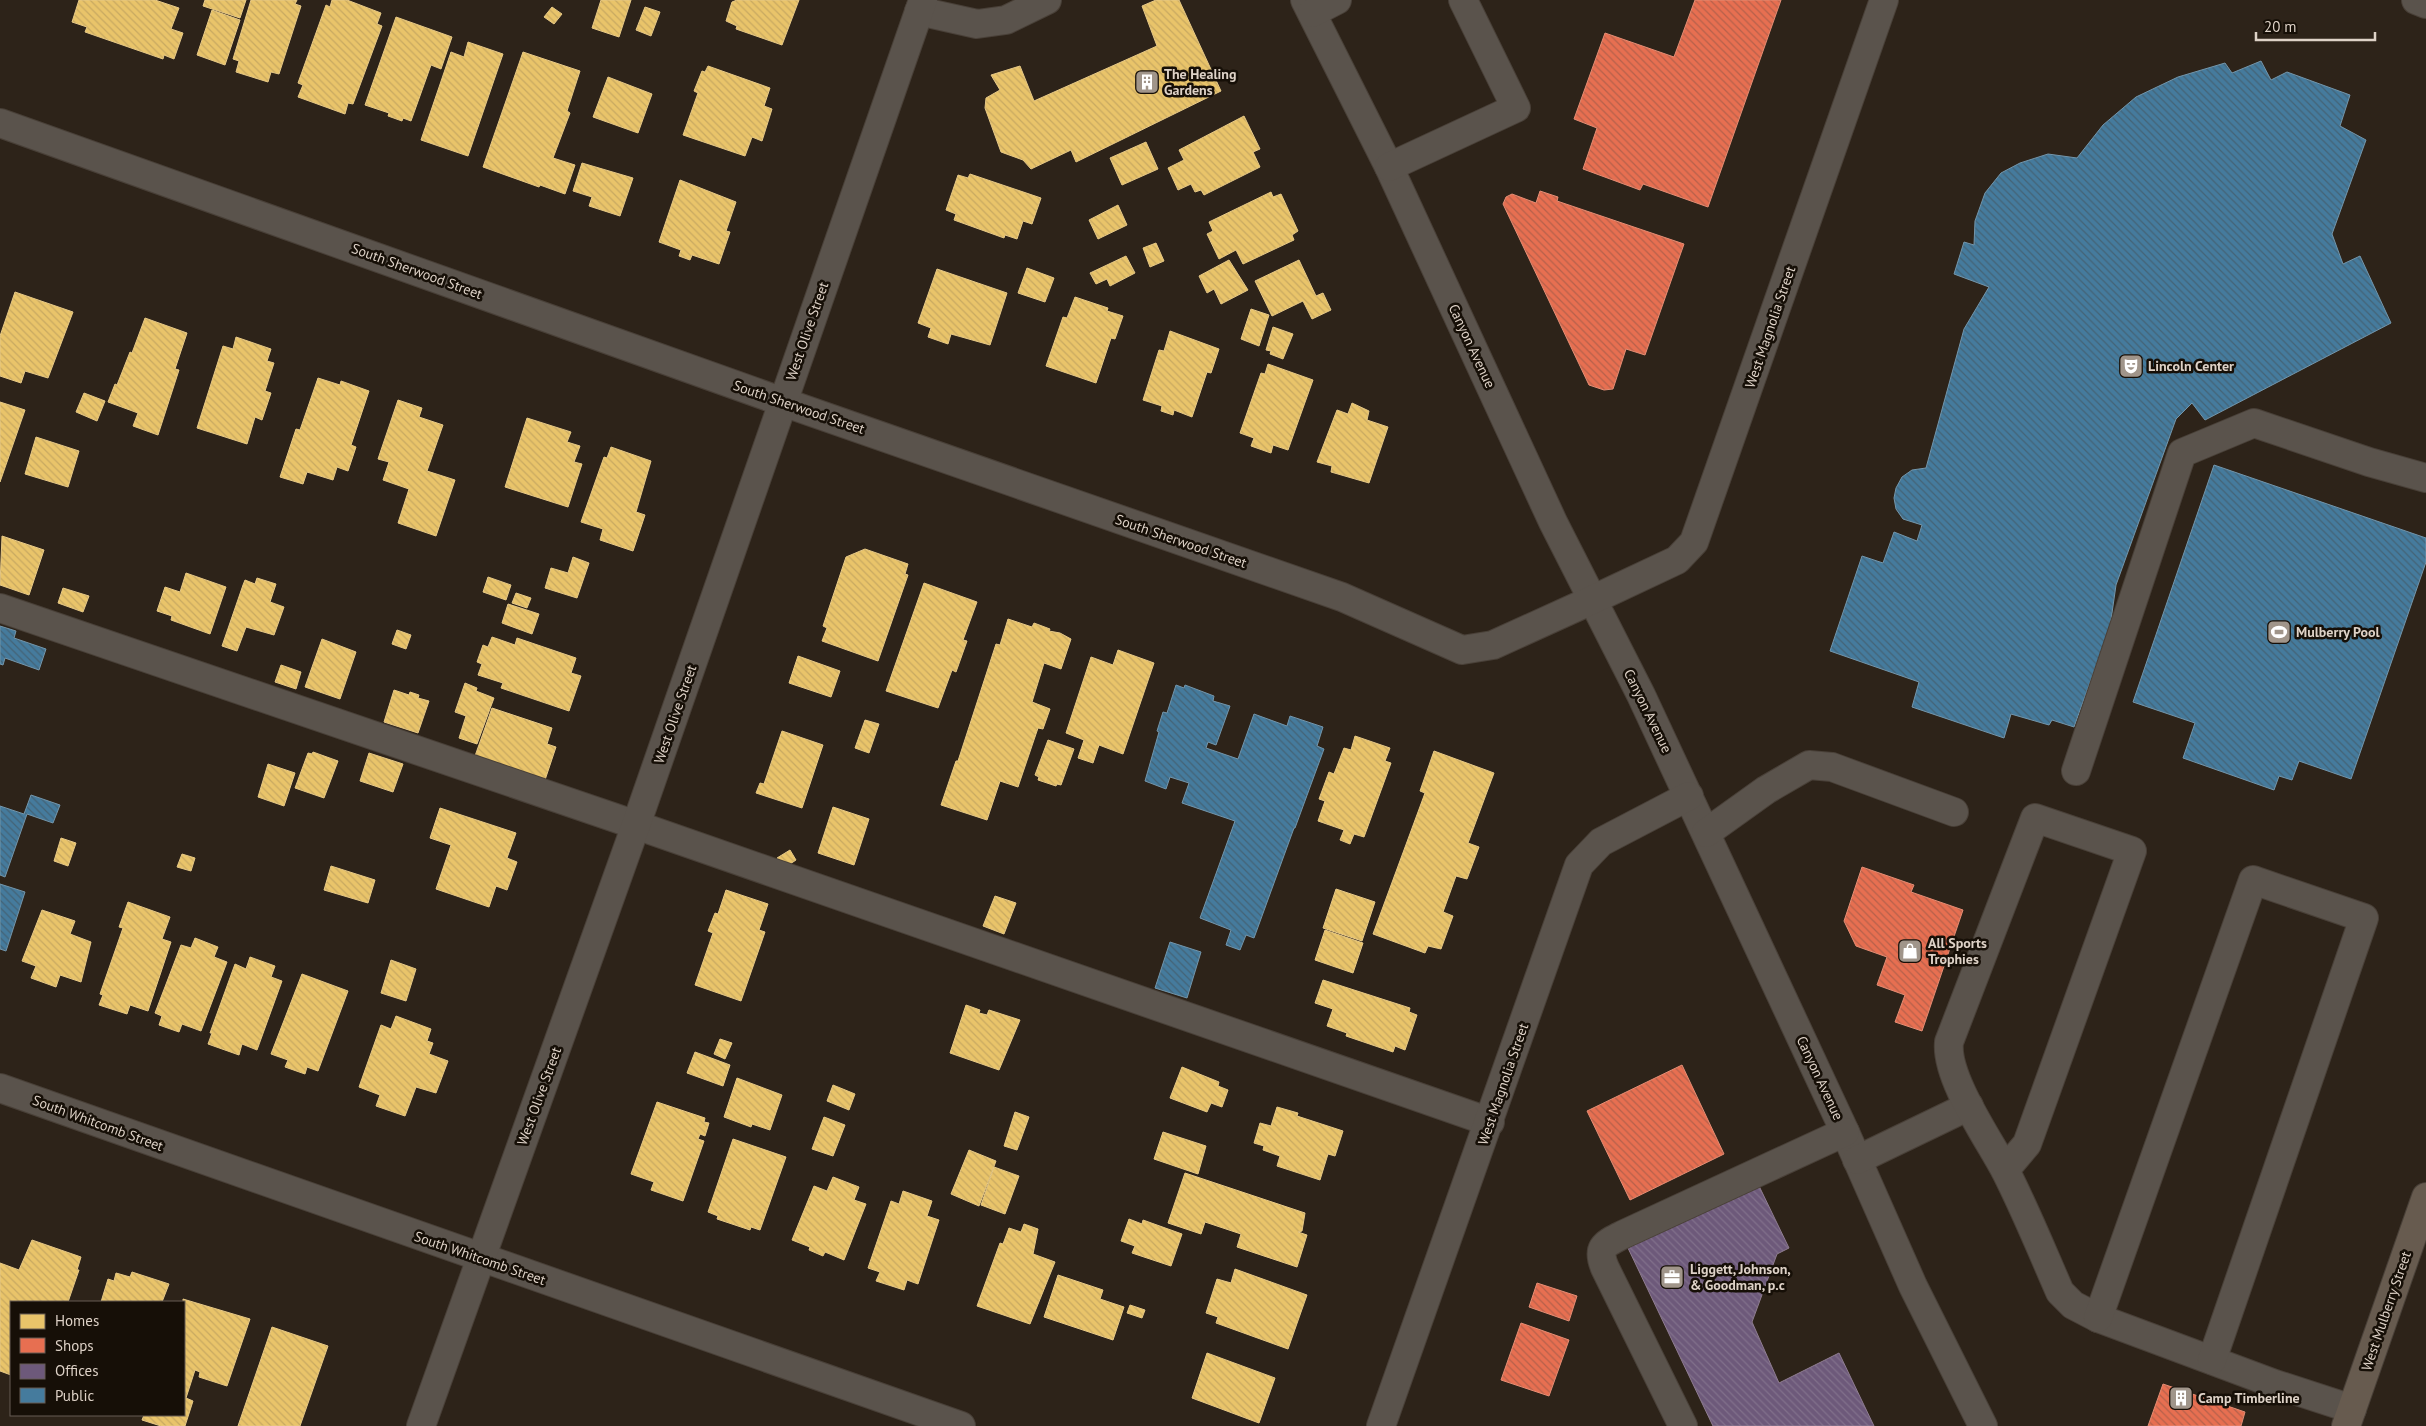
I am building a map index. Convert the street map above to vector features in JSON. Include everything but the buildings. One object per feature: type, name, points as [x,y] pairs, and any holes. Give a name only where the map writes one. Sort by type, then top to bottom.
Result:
[{"type":"main road","name":"West Mulberry Street","points":[[2349,1417],[2426,1197]]},
{"type":"street","points":[[921,6],[977,24],[1006,20],[1047,0]]},
{"type":"street","points":[[1308,7],[1337,0]]},
{"type":"street","points":[[1389,167],[1516,108],[1463,0]]},
{"type":"street","name":"West Magnolia Street","points":[[1592,600],[1677,560],[1694,542],[1884,0]]},
{"type":"street","points":[[2416,0],[2426,4]]},
{"type":"street","name":"West Olive Street","points":[[421,1426],[636,825],[921,6]]},
{"type":"street","name":"Canyon Avenue","points":[[1308,7],[1389,167],[1553,522],[1641,695],[1858,1160],[1913,1286],[1983,1426]]},
{"type":"street","name":"South Sherwood Street","points":[[0,123],[783,402],[1342,597],[1462,650],[1493,645],[1592,600]]},
{"type":"street","points":[[2076,771],[2182,453],[2254,423],[2369,462],[2426,478]]},
{"type":"street","points":[[0,608],[636,825],[1490,1122]]},
{"type":"street","points":[[1706,833],[1766,790],[1809,765],[1832,768],[1954,812]]},
{"type":"street","name":"West Magnolia Street","points":[[1381,1426],[1490,1122],[1579,865],[1601,842],[1689,796]]},
{"type":"street","points":[[2005,1170],[2027,1144],[2132,851],[2035,818],[1949,1042],[1948,1055],[1969,1106],[2005,1170],[2060,1292],[2073,1305],[2098,1318],[2275,1384],[2349,1417]]},
{"type":"street","points":[[2098,1318],[2253,880],[2364,918],[2212,1360]]},
{"type":"street","name":"South Whitcomb Street","points":[[0,1088],[481,1259],[961,1426]]},
{"type":"street","points":[[1858,1160],[1969,1106]]},
{"type":"street","points":[[1683,1426],[1605,1268],[1601,1259],[1602,1249],[1605,1244],[1622,1235],[1845,1132]]},
{"type":"place","name":"The Healing Gardens","points":[[1147,82]]},
{"type":"place","name":"Lincoln Center","points":[[2131,366]]},
{"type":"place","name":"Mulberry Pool","points":[[2279,632]]},
{"type":"place","name":"All Sports Trophies","points":[[1910,951]]},
{"type":"place","name":"Liggett, Johnson, & Goodman, p.c","points":[[1672,1277]]},
{"type":"place","name":"Camp Timberline","points":[[2181,1398]]}]
